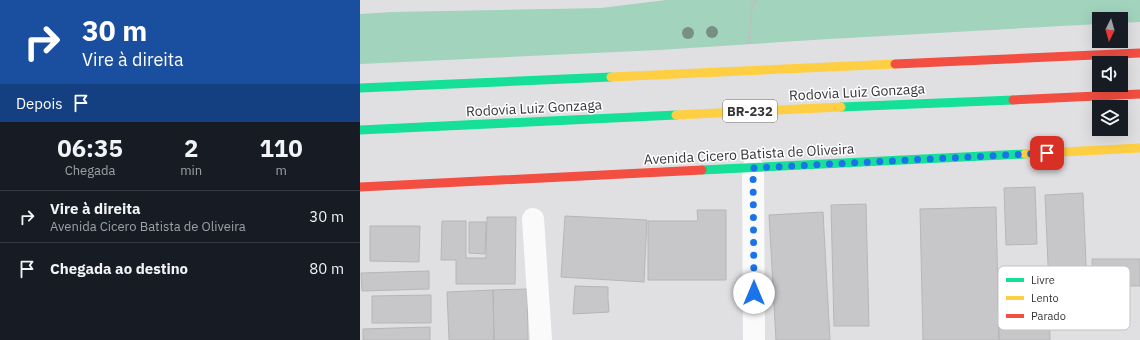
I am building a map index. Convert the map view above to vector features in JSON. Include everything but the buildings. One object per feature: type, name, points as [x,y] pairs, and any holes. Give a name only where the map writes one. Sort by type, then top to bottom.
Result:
[{"type":"main road","name":"Rodovia Luiz Gonzaga","points":[[360,88],[1140,53]]},
{"type":"main road","name":"Rodovia Luiz Gonzaga","points":[[360,130],[1140,94]]},
{"type":"main road","name":"Avenida Cicero Batista de Oliveira","points":[[360,187],[1140,148]]},
{"type":"street","points":[[753,168],[754,340]]},
{"type":"street","points":[[533,219],[541,340]]},
{"type":"path","points":[[749,44],[751,1],[758,0]]},
{"type":"green space","points":[[666,0],[1140,0],[1140,22],[1128,23],[1128,12],[1092,12],[1092,24],[659,50],[360,64],[360,14],[392,12],[601,8]]},
{"type":"traffic: fast","points":[[360,88],[611,77]]},
{"type":"traffic: fast","points":[[841,107],[1013,100]]},
{"type":"traffic: fast","points":[[360,130],[676,115]]},
{"type":"traffic: fast","points":[[702,170],[1025,154]]},
{"type":"traffic: slow","points":[[611,77],[895,64]]},
{"type":"traffic: slow","points":[[676,115],[841,107]]},
{"type":"traffic: slow","points":[[1025,154],[1140,148]]},
{"type":"traffic: jam","points":[[895,64],[1140,53]]},
{"type":"traffic: jam","points":[[1013,100],[1140,94]]},
{"type":"traffic: jam","points":[[360,187],[702,170]]},
{"type":"route","points":[[754,293],[753,168],[1047,153]]}]
